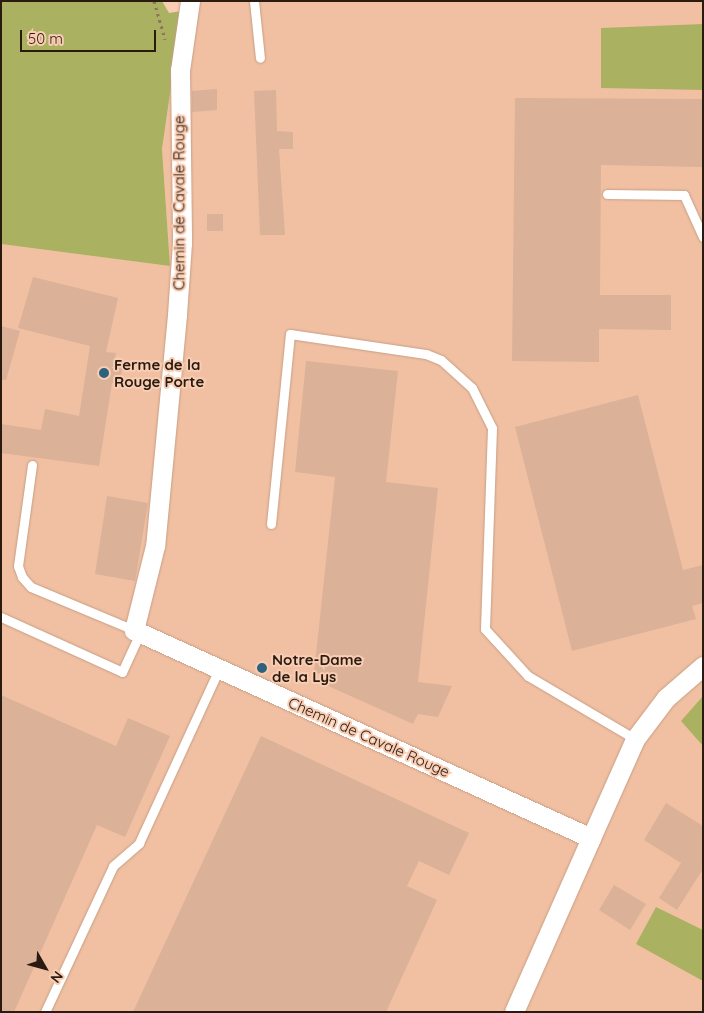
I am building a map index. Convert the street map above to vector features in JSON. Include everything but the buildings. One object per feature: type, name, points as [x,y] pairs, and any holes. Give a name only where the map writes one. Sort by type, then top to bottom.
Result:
[{"type":"street","name":"Chemin de Cavale Rouge","points":[[190,1],[179,99],[182,243],[178,306],[155,546],[137,631],[591,838]]},
{"type":"street","points":[[514,1012],[635,739],[666,698],[703,666]]},
{"type":"lane","points":[[254,1],[260,58]]},
{"type":"lane","points":[[607,194],[684,195],[703,236]]},
{"type":"lane","points":[[271,524],[290,334],[426,354],[441,360],[472,388],[492,428],[484,629],[528,676],[635,739]]},
{"type":"lane","points":[[1,618],[122,672],[137,631],[31,586],[22,577],[18,566],[32,465]]},
{"type":"lane","points":[[46,1012],[113,866],[139,843],[220,669]]},
{"type":"shaded area","points":[[184,1],[703,1],[703,1012],[1,1012],[1,244],[170,266],[162,149]]},
{"type":"green space","points":[[1,1],[162,1],[169,13],[182,11],[162,149],[170,266],[1,244]]},
{"type":"green space","points":[[703,24],[703,90],[601,88],[601,28]]},
{"type":"green space","points":[[703,696],[703,746],[681,721]]},
{"type":"green space","points":[[656,907],[703,930],[703,981],[636,944]]},
{"type":"place","name":"Ferme de la Rouge Porte","points":[[104,373]]},
{"type":"place","name":"Notre-Dame de la Lys","points":[[262,668]]}]
